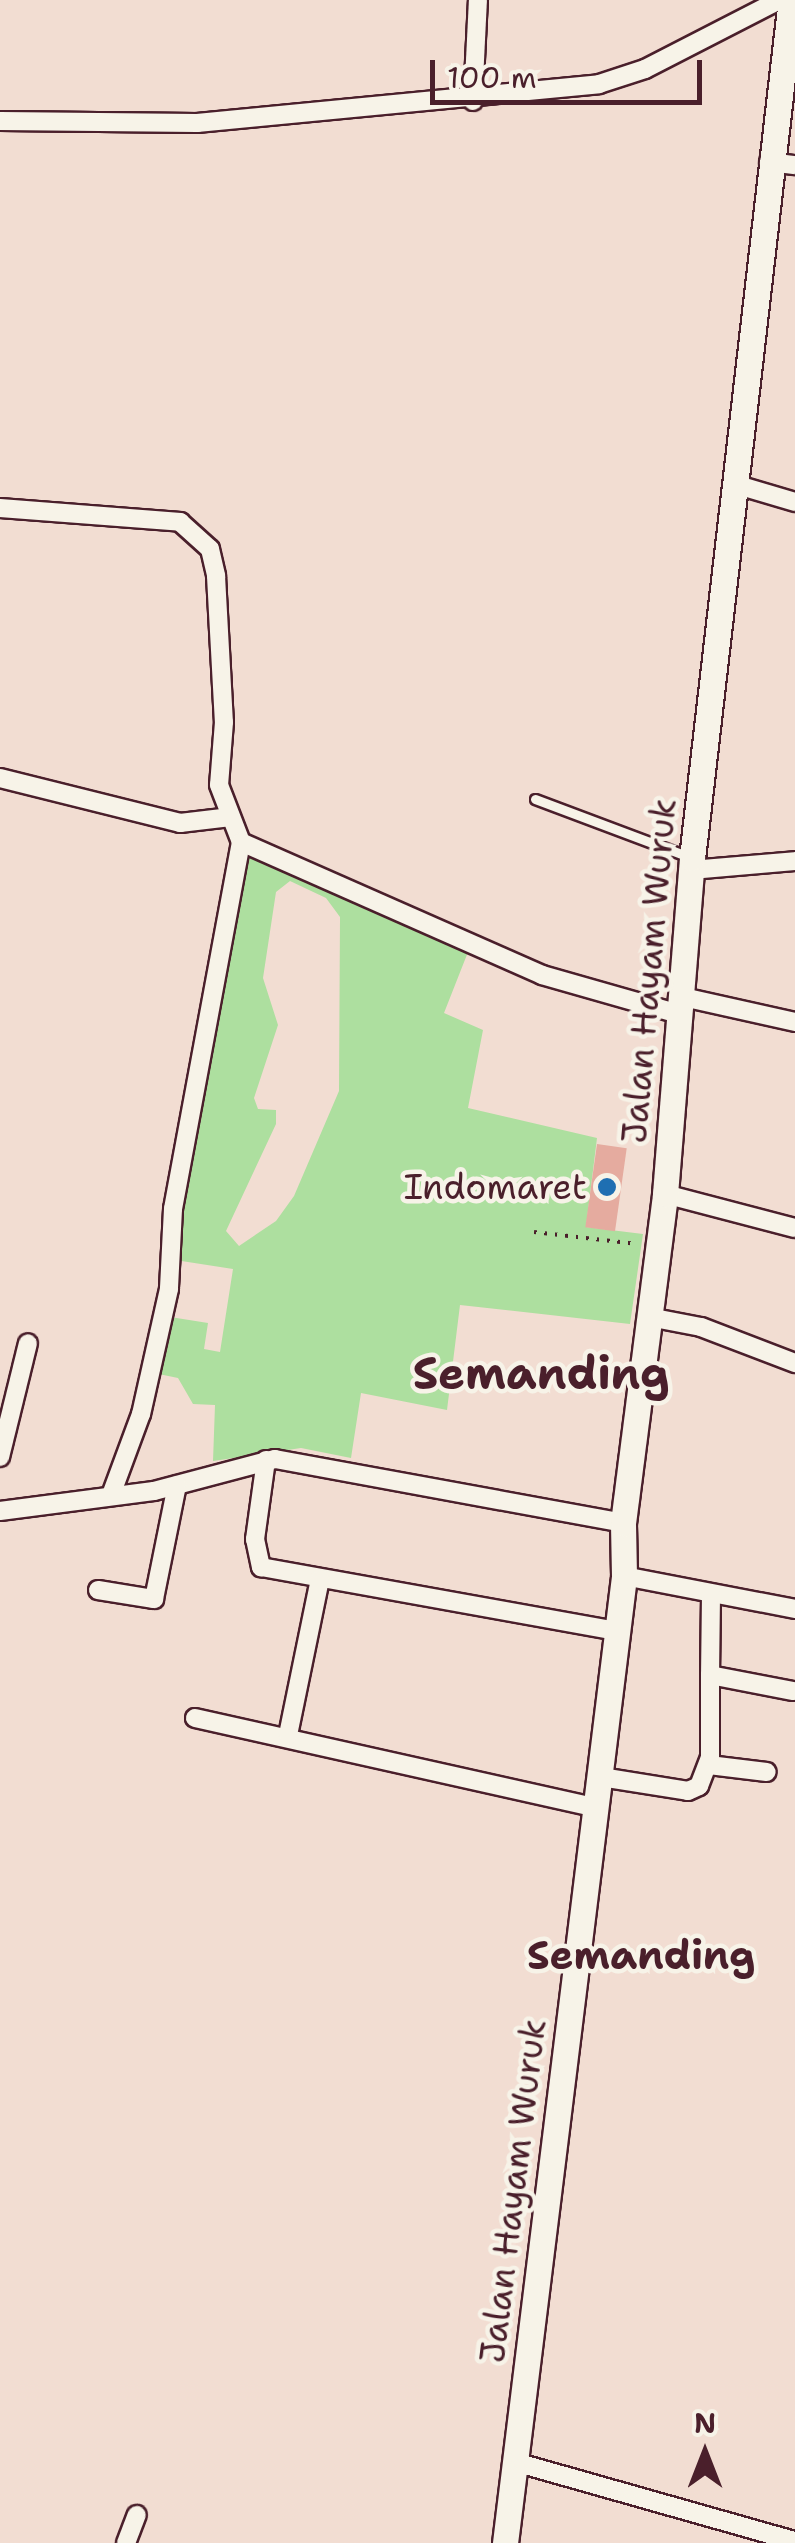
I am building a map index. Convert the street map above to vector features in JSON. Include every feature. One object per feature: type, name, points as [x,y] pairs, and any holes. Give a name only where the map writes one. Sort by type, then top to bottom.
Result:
[{"type":"main road","name":"Jalan Hayam Wuruk","points":[[506,2543],[624,1576],[623,1523],[665,1194],[691,864],[734,484],[782,164],[791,0]]},
{"type":"street","points":[[473,101],[478,0]]},
{"type":"street","points":[[0,120],[196,123],[473,101],[621,78],[779,0]]},
{"type":"street","points":[[734,484],[795,502]]},
{"type":"street","points":[[0,508],[180,522],[210,550],[224,722],[219,784],[241,842],[173,1209],[169,1289],[141,1414],[111,1495]]},
{"type":"street","points":[[0,778],[180,823],[230,817]]},
{"type":"street","points":[[241,842],[542,976],[682,1006],[795,1022]]},
{"type":"street","points":[[691,864],[795,861]]},
{"type":"street","points":[[665,1194],[795,1228]]},
{"type":"street","points":[[649,1317],[701,1327],[795,1363]]},
{"type":"street","points":[[0,1457],[28,1343]]},
{"type":"street","points":[[0,1511],[177,1486],[266,1460],[623,1523]]},
{"type":"street","points":[[266,1460],[255,1539],[260,1567],[617,1631]]},
{"type":"street","points":[[98,1590],[154,1599],[177,1486]]},
{"type":"street","points":[[624,1576],[795,1609]]},
{"type":"street","points":[[288,1735],[320,1579]]},
{"type":"street","points":[[601,1777],[688,1790],[699,1786],[708,1765],[711,1594]]},
{"type":"street","points":[[710,1675],[793,1691]]},
{"type":"street","points":[[194,1718],[288,1735],[597,1808]]},
{"type":"street","points":[[708,1765],[767,1772]]},
{"type":"street","points":[[515,2462],[795,2541]]},
{"type":"street","points":[[126,2543],[137,2515]]},
{"type":"lane","points":[[535,799],[691,864]]},
{"type":"path","points":[[534,1232],[657,1246]]},
{"type":"green space","points":[[244,852],[468,952],[444,1013],[483,1030],[468,1108],[597,1138],[586,1227],[643,1234],[630,1324],[460,1305],[447,1410],[361,1393],[351,1458],[301,1448],[213,1461],[215,1405],[193,1404],[178,1378],[149,1372],[164,1316],[208,1323],[204,1349],[220,1352],[233,1269],[175,1260],[181,1174],[211,1055]],"holes":[[[290,881],[326,898],[340,917],[339,1091],[294,1196],[276,1221],[239,1246],[226,1231],[276,1124],[276,1110],[258,1109],[254,1098],[278,1025],[263,978],[276,892]]]},
{"type":"building","name":"Indomaret","points":[[597,1144],[627,1148],[615,1231],[585,1227]]},
{"type":"place","name":"Indomaret","points":[[607,1187]]},
{"type":"district","name":"Semanding","points":[[541,1374]]},
{"type":"district","name":"Semanding","points":[[641,1955]]}]
